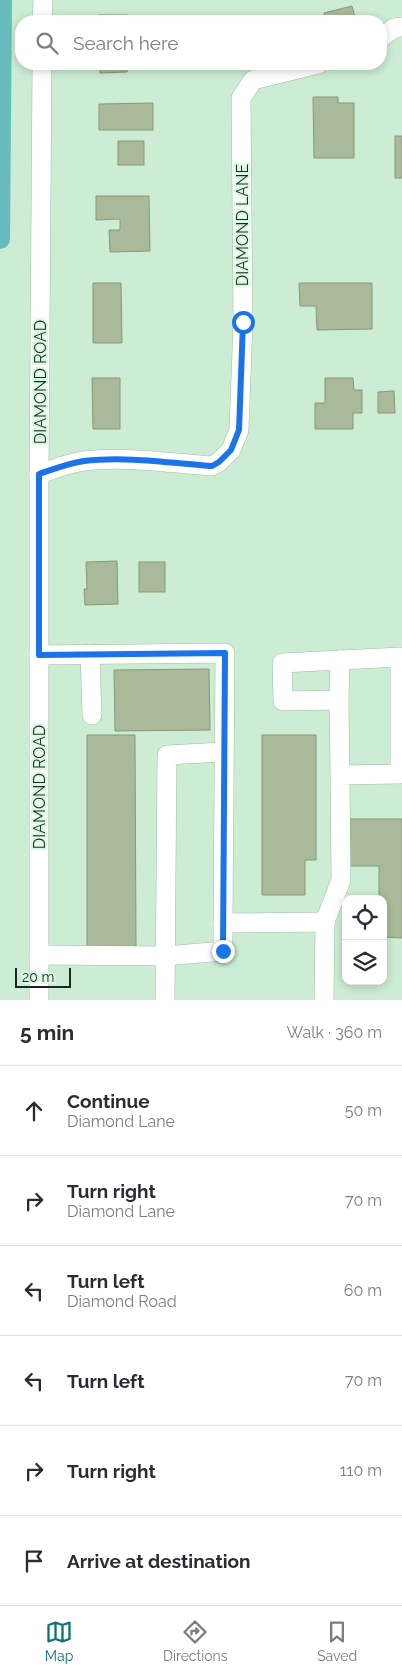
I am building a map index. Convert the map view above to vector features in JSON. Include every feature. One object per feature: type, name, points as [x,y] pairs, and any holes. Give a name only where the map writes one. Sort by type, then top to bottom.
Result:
[{"type":"street","points":[[42,0],[42,15]]},
{"type":"street","points":[[387,33],[394,28],[402,26]]},
{"type":"street","name":"DIAMOND ROAD","points":[[39,1000],[39,474],[42,70]]},
{"type":"street","name":"DIAMOND LANE","points":[[39,474],[84,461],[120,460],[212,466],[219,462],[233,445],[239,430],[243,322],[241,98],[253,80],[294,70]]},
{"type":"street","points":[[39,655],[225,653],[223,951],[166,956],[39,955]]},
{"type":"street","points":[[90,654],[92,716]]},
{"type":"street","points":[[339,700],[283,701],[282,663],[400,657],[400,774],[340,775]]},
{"type":"street","points":[[324,1000],[325,922],[341,880],[340,660]]},
{"type":"street","points":[[165,1000],[167,755],[224,752]]},
{"type":"street","points":[[223,923],[325,922]]},
{"type":"building","points":[[352,6],[354,15],[324,15],[324,13]]},
{"type":"building","points":[[100,70],[127,70],[127,72],[100,73]]},
{"type":"building","points":[[313,97],[338,97],[338,103],[354,103],[354,158],[314,158]]},
{"type":"building","points":[[153,103],[153,130],[99,130],[99,104]]},
{"type":"building","points":[[395,136],[402,136],[402,178],[395,178]]},
{"type":"building","points":[[118,141],[144,141],[144,165],[118,165]]},
{"type":"building","points":[[96,196],[149,196],[150,251],[110,252],[109,230],[120,230],[120,219],[96,220]]},
{"type":"building","points":[[93,283],[121,283],[122,343],[93,343]]},
{"type":"building","points":[[299,283],[372,283],[372,329],[317,330],[316,306],[300,306]]},
{"type":"building","points":[[92,378],[120,378],[120,429],[93,429]]},
{"type":"building","points":[[325,378],[353,378],[354,390],[362,390],[362,413],[353,413],[353,429],[315,429],[315,403],[325,403]]},
{"type":"building","points":[[394,391],[395,413],[378,413],[378,392]]},
{"type":"building","points":[[117,561],[118,604],[85,605],[84,589],[87,589],[86,562]]},
{"type":"building","points":[[139,562],[165,562],[165,592],[139,592]]},
{"type":"building","points":[[209,669],[210,730],[115,731],[114,670]]},
{"type":"building","points":[[87,735],[135,735],[136,946],[87,946]]},
{"type":"building","points":[[262,735],[316,735],[316,860],[305,860],[305,895],[262,895]]},
{"type":"building","points":[[350,819],[402,819],[402,938],[387,937],[387,895],[379,895],[379,866],[350,866]]},
{"type":"waterway","points":[[0,239],[2,0]]},
{"type":"route","points":[[223,951],[225,653],[39,655],[39,474],[84,461],[120,460],[212,466],[219,462],[231,450],[239,430],[243,322]]}]
